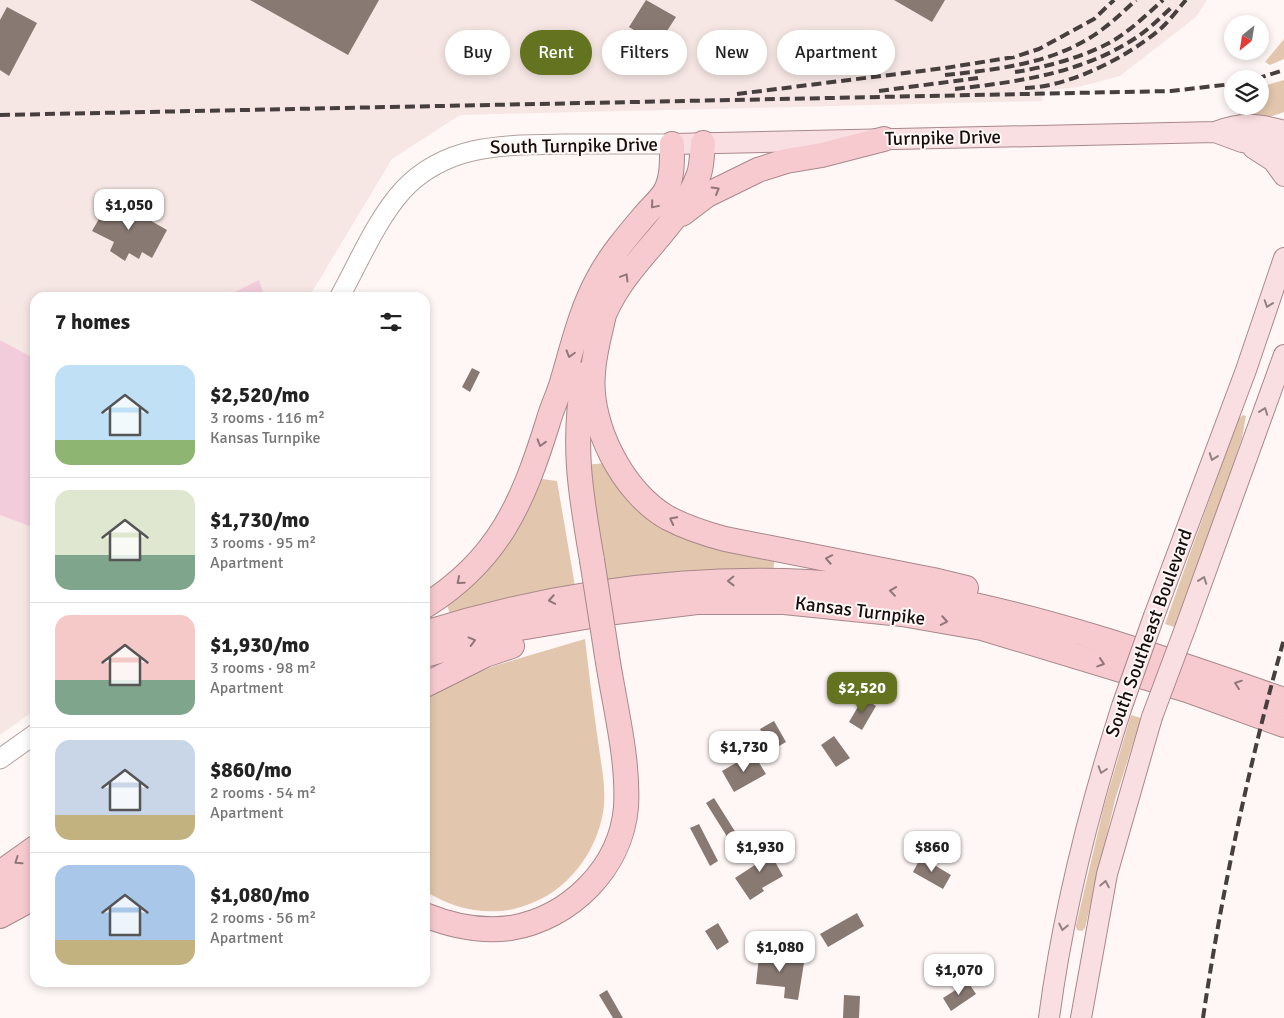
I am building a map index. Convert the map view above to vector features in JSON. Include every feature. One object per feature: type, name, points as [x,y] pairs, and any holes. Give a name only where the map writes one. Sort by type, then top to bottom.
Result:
[{"type":"highway","points":[[587,561],[576,446],[578,406],[584,372],[605,310],[630,269],[676,218],[707,195],[758,170],[786,161],[822,155],[884,139]]},
{"type":"highway","points":[[676,218],[700,173],[703,143]]},
{"type":"highway","points":[[430,603],[447,593],[471,572],[508,523],[526,488],[558,397],[583,312],[598,278],[619,247],[665,191],[672,169],[672,144]]},
{"type":"highway","points":[[605,310],[592,374],[595,404],[602,434],[614,459],[629,482],[644,500],[667,518],[695,531],[725,539],[933,580],[1001,598],[1056,617],[1111,640]]},
{"type":"highway","points":[[430,917],[464,927],[511,928],[545,917],[580,896],[597,879],[611,856],[621,831],[626,808],[626,778],[602,657],[558,397]]},
{"type":"highway","name":"Kansas Turnpike","points":[[430,631],[488,614],[618,588],[698,582],[776,581],[862,587],[940,598],[1111,640],[1284,700]]},
{"type":"highway","name":"Kansas Turnpike","points":[[430,654],[520,628],[615,612],[697,602],[784,602],[902,614],[982,628],[1187,690],[1284,725]]},
{"type":"highway","points":[[430,682],[485,654],[532,639],[608,624],[668,617],[756,613],[902,614]]},
{"type":"highway","points":[[430,903],[460,914],[485,918],[511,916],[535,911],[558,899],[576,884],[593,865],[605,841],[612,818],[614,795],[602,657]]},
{"type":"highway","points":[[0,873],[30,852]]},
{"type":"highway","points":[[0,900],[30,879]]},
{"type":"highway","points":[[0,916],[30,900]]},
{"type":"main road","points":[[1260,124],[1284,117]]},
{"type":"main road","name":"Turnpike Drive","points":[[672,144],[1215,132],[1233,126],[1260,124],[1284,131]]},
{"type":"main road","name":"Turnpike Drive","points":[[1215,132],[1242,142],[1284,150]]},
{"type":"main road","points":[[1242,142],[1273,161],[1284,176]]},
{"type":"main road","name":"South Southeast Boulevard","points":[[1049,1018],[1060,940],[1097,783],[1154,616],[1246,370],[1284,258]]},
{"type":"main road","name":"South Southeast Boulevard","points":[[1081,1018],[1107,874],[1152,717],[1284,356]]},
{"type":"street","name":"South Turnpike Drive","points":[[343,292],[389,207],[404,188],[431,167],[449,158],[475,149],[507,145],[672,144]]},
{"type":"street","points":[[0,759],[30,738]]},
{"type":"shaded area","points":[[0,0],[1207,0],[1196,17],[1120,76],[1078,87],[1043,91],[1042,101],[460,115],[392,159],[312,292],[30,292],[30,714],[0,735]]},
{"type":"shaded area","points":[[1284,39],[1284,59],[1270,65],[1265,62],[1269,60],[1269,57]]},
{"type":"shaded area","points":[[1284,80],[1284,112],[1269,117],[1232,119],[1237,115],[1269,115],[1269,84]]},
{"type":"shaded area","points":[[259,280],[263,292],[235,292]]},
{"type":"shaded area","points":[[0,340],[30,356],[30,526],[0,515]]},
{"type":"shaded area","points":[[1243,415],[1246,416],[1242,438],[1204,549],[1174,627],[1165,624],[1238,419]]},
{"type":"shaded area","points":[[605,463],[620,488],[775,558],[773,572],[686,571],[599,583],[585,465]]},
{"type":"shaded area","points":[[535,478],[557,481],[575,586],[450,614],[446,602]]},
{"type":"shaded area","points":[[585,639],[603,777],[604,804],[599,828],[593,843],[586,857],[567,881],[555,891],[527,905],[501,911],[487,911],[461,907],[430,894],[430,696],[460,679],[497,665]]},
{"type":"shaded area","points":[[1131,715],[1141,718],[1115,800],[1085,928],[1082,931],[1077,930],[1076,926],[1104,806]]},
{"type":"building","points":[[250,0],[379,0],[348,55]]},
{"type":"building","points":[[646,0],[676,17],[668,30],[634,30],[629,27]]},
{"type":"building","points":[[894,0],[945,0],[932,22]]},
{"type":"building","points":[[7,7],[37,23],[9,76],[0,70],[0,20]]},
{"type":"building","points":[[111,198],[167,230],[152,258],[142,252],[139,259],[129,253],[125,261],[110,251],[114,242],[92,231]]},
{"type":"building","points":[[472,368],[480,372],[470,392],[462,387]]},
{"type":"building","points":[[863,698],[876,706],[862,730],[849,722]]},
{"type":"building","points":[[774,721],[786,742],[772,750],[760,729]]},
{"type":"building","points":[[834,736],[850,758],[836,767],[821,745]]},
{"type":"building","points":[[753,753],[766,774],[734,792],[722,771]]},
{"type":"building","points":[[714,798],[736,833],[728,838],[706,803]]},
{"type":"building","points":[[699,824],[718,861],[710,866],[690,828]]},
{"type":"building","points":[[763,840],[783,876],[762,888],[764,891],[750,900],[735,878],[761,861],[752,846]]},
{"type":"building","points":[[921,857],[951,875],[943,889],[913,872]]},
{"type":"building","points":[[857,913],[864,926],[828,947],[820,934]]},
{"type":"building","points":[[718,923],[729,942],[717,950],[705,931]]},
{"type":"building","points":[[760,948],[775,950],[775,959],[804,963],[798,1000],[784,998],[785,987],[756,984]]},
{"type":"building","points":[[968,982],[976,994],[951,1011],[943,998]]},
{"type":"building","points":[[607,990],[623,1018],[613,1018],[599,995]]},
{"type":"building","points":[[844,995],[860,996],[859,1018],[843,1018]]},
{"type":"railway","points":[[737,94],[945,68],[1014,57],[1039,49],[1094,19],[1114,0]]},
{"type":"railway","points":[[945,75],[1008,67],[1049,57],[1087,40],[1117,18],[1136,0]]},
{"type":"railway","points":[[1015,72],[1061,62],[1105,45],[1128,31],[1163,0]]},
{"type":"railway","points":[[1025,88],[1078,77],[1113,61],[1158,31],[1186,0]]},
{"type":"railway","points":[[955,89],[1024,79],[1092,61],[1139,36],[1172,7]]},
{"type":"railway","points":[[1269,75],[1284,70]]},
{"type":"railway","points":[[879,91],[978,78]]},
{"type":"railway","points":[[0,115],[1171,91],[1224,85]]},
{"type":"railway","points":[[1203,1018],[1219,922],[1248,780],[1284,639]]}]
